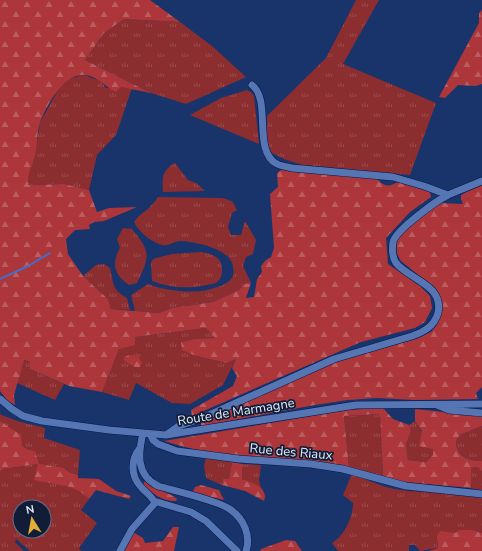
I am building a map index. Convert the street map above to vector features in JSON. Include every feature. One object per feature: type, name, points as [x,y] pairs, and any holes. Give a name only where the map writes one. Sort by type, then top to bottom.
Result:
[{"type":"street","points":[[252,85],[256,88],[262,106],[265,149],[277,164],[292,168],[393,177],[448,195]]},
{"type":"street","points":[[166,435],[179,426],[200,419],[334,358],[424,332],[430,327],[437,317],[439,308],[437,300],[433,291],[393,258],[394,241],[407,224],[448,195],[482,180]]},
{"type":"street","name":"Route de Marmagne","points":[[0,399],[12,410],[23,416],[42,421],[166,435],[356,404],[482,404]]},
{"type":"street","points":[[435,404],[449,410],[482,413]]},
{"type":"street","points":[[147,433],[140,447],[133,456],[132,466],[140,487],[154,501],[192,512],[206,521],[237,551]]},
{"type":"street","name":"Rue des Riaux","points":[[147,433],[158,444],[177,451],[239,460],[311,464],[342,469],[406,486],[482,494]]},
{"type":"street","points":[[140,447],[139,457],[141,470],[151,482],[222,506],[235,513],[242,522],[247,536],[246,551]]},
{"type":"street","points":[[120,551],[132,529],[155,504],[154,501]]},
{"type":"green space","points":[[0,0],[150,0],[180,22],[124,19],[104,33],[85,60],[151,93],[121,87],[116,92],[87,75],[75,77],[68,80],[56,93],[47,108],[39,127],[35,155],[28,177],[28,185],[64,184],[89,190],[97,212],[109,208],[137,207],[104,221],[94,222],[89,225],[90,229],[75,230],[66,239],[68,254],[83,276],[108,299],[111,309],[159,313],[172,308],[213,302],[239,290],[244,284],[251,283],[246,298],[254,297],[257,279],[262,272],[261,266],[271,257],[274,248],[270,194],[278,187],[277,173],[281,170],[377,179],[382,184],[387,185],[392,185],[398,182],[430,192],[431,197],[410,212],[386,238],[388,264],[421,287],[430,296],[432,308],[425,322],[415,328],[361,342],[192,416],[191,410],[233,386],[237,376],[232,368],[236,359],[227,363],[196,356],[182,350],[181,342],[194,339],[215,338],[206,328],[135,337],[135,345],[119,349],[102,392],[69,386],[30,369],[30,362],[24,360],[14,395],[15,405],[7,400],[0,391]]},
{"type":"green space","points":[[356,0],[379,0],[343,64],[436,103],[410,175],[302,165],[272,153],[267,145],[267,116],[326,58]]},
{"type":"green space","points":[[482,10],[482,84],[476,86],[458,85],[445,98],[439,97],[479,23],[479,13]]},
{"type":"green space","points":[[124,19],[180,22],[212,46],[246,77],[186,104],[151,93],[85,60],[104,33]]},
{"type":"green space","points":[[83,75],[101,81],[106,88],[132,88],[116,135],[97,155],[89,190],[64,184],[28,185],[28,174],[34,159],[40,123],[59,88],[69,79]]},
{"type":"green space","points":[[247,90],[254,96],[259,144],[190,115],[221,98]]},
{"type":"green space","points":[[175,163],[188,180],[196,183],[205,191],[163,192],[165,172]]},
{"type":"green space","points":[[482,184],[482,387],[476,393],[478,399],[415,400],[377,398],[348,400],[201,426],[201,421],[335,362],[416,339],[431,332],[437,325],[441,315],[442,302],[437,290],[401,261],[397,254],[396,240],[408,228],[440,203],[463,204],[461,195]]},
{"type":"green space","points":[[158,197],[222,198],[232,201],[237,210],[232,213],[228,227],[231,235],[241,235],[245,221],[256,240],[253,254],[246,257],[243,266],[251,283],[244,284],[239,290],[213,302],[172,308],[159,313],[135,311],[131,295],[148,284],[177,291],[193,292],[224,285],[230,281],[233,274],[231,261],[226,255],[211,247],[186,241],[162,245],[141,232],[134,222],[152,205]]},
{"type":"green space","points":[[123,228],[132,229],[143,243],[146,254],[146,260],[137,283],[129,285],[117,273],[115,264],[120,248],[117,239]]},
{"type":"green space","points":[[201,252],[214,256],[221,263],[222,272],[216,283],[193,287],[179,287],[152,281],[151,263],[153,259],[172,254]]},
{"type":"green space","points":[[104,264],[110,268],[114,285],[118,292],[127,298],[130,310],[111,309],[108,299],[83,276],[96,265]]},
{"type":"green space","points":[[206,328],[216,338],[194,339],[182,342],[196,356],[227,363],[236,359],[223,385],[190,404],[172,403],[136,383],[129,400],[102,392],[119,349],[135,337]]},
{"type":"green space","points":[[126,356],[138,356],[142,363],[140,367],[135,367],[123,360]]},
{"type":"green space","points":[[23,360],[30,362],[30,369],[64,384],[55,400],[17,383]]},
{"type":"green space","points":[[383,408],[393,419],[409,425],[411,431],[406,444],[408,460],[426,462],[433,455],[433,449],[419,446],[422,431],[415,421],[415,409],[482,416],[482,426],[460,435],[456,440],[460,454],[467,459],[482,461],[482,472],[478,467],[471,468],[471,488],[393,481],[383,476],[380,414],[344,416],[349,467],[322,463],[242,458],[203,451],[164,441],[348,410]]},
{"type":"green space","points":[[0,414],[45,428],[44,438],[80,450],[78,475],[69,472],[64,468],[43,482],[74,488],[89,499],[81,510],[97,523],[79,548],[81,551],[30,551],[16,539],[15,542],[24,551],[0,551],[0,472],[3,469],[38,464],[29,450],[22,446],[8,427],[0,421]]},
{"type":"green space","points":[[380,414],[383,476],[349,467],[344,416]]},
{"type":"green space","points":[[0,421],[21,435],[22,446],[29,450],[35,451],[39,464],[64,468],[69,472],[78,475],[78,478],[99,479],[116,491],[131,496],[129,499],[96,490],[89,499],[77,490],[70,487],[34,480],[38,464],[3,469],[0,472]]},
{"type":"green space","points":[[415,421],[433,449],[433,455],[426,462],[408,460],[406,444],[411,431],[409,425]]},
{"type":"green space","points":[[482,426],[482,461],[467,459],[458,450],[456,439],[460,435]]},
{"type":"green space","points":[[206,458],[232,462],[229,479],[223,479],[222,485],[206,478],[204,466]]},
{"type":"green space","points":[[232,462],[242,464],[242,479],[259,486],[262,489],[265,496],[264,501],[245,491],[222,485],[223,479],[229,479]]},
{"type":"green space","points":[[242,464],[261,465],[259,480],[261,488],[242,479]]},
{"type":"green space","points":[[478,467],[482,472],[482,491],[471,488],[471,468]]},
{"type":"green space","points":[[352,474],[390,488],[471,495],[482,498],[482,533],[463,530],[437,543],[438,548],[420,551],[415,545],[409,545],[409,551],[338,551],[332,543],[337,540],[344,531],[352,514],[353,503],[343,495]]},
{"type":"green space","points":[[145,481],[148,484],[173,496],[177,499],[176,501],[166,500],[150,491],[143,484]]},
{"type":"green space","points":[[201,485],[219,490],[224,500],[192,493],[195,487]]},
{"type":"green space","points":[[173,527],[179,527],[174,551],[123,551],[133,532],[143,538],[145,543],[163,541]]},
{"type":"green space","points":[[459,530],[472,530],[482,533],[482,551],[429,551],[438,548],[437,536],[440,531],[455,533]]},
{"type":"green space","points":[[286,540],[295,541],[302,551],[260,551],[261,549]]},
{"type":"waterway","points":[[0,279],[28,266],[50,253]]}]
